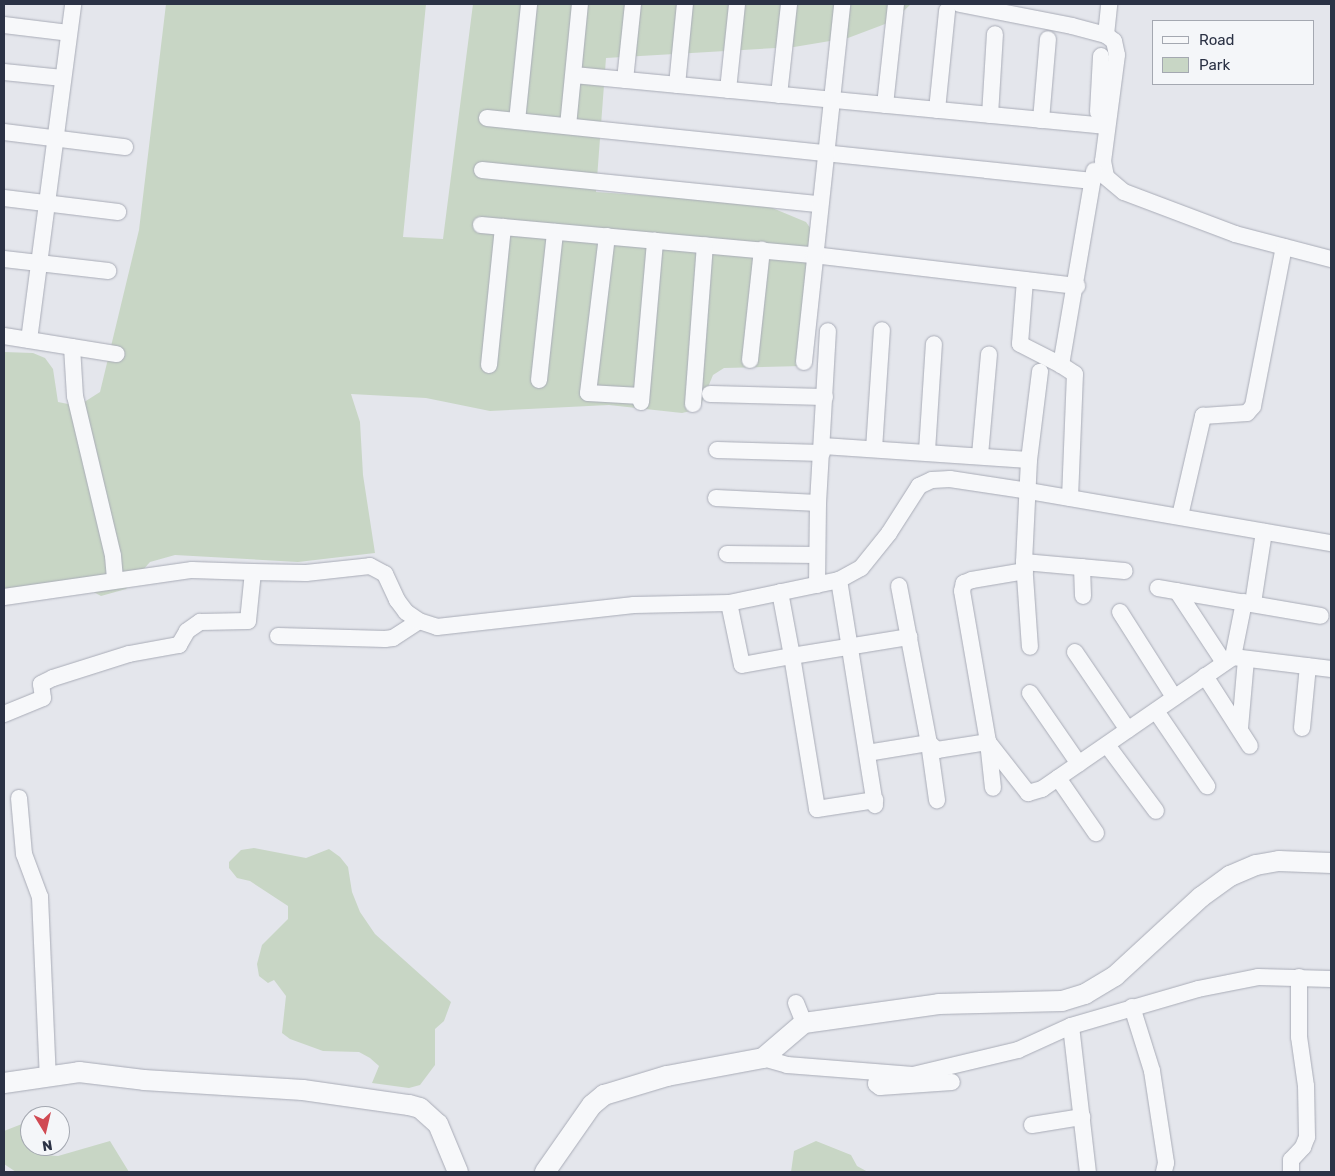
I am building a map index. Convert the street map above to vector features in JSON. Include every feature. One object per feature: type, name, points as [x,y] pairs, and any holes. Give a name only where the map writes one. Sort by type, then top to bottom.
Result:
[{"type":"street","points":[[29,340],[73,4]]},
{"type":"street","points":[[517,121],[529,4]]},
{"type":"street","points":[[568,126],[580,4]]},
{"type":"street","points":[[625,80],[633,4]]},
{"type":"street","points":[[676,85],[685,4]]},
{"type":"street","points":[[728,90],[737,4]]},
{"type":"street","points":[[779,95],[788,4]]},
{"type":"street","points":[[804,362],[813,255],[842,4]]},
{"type":"street","points":[[885,105],[896,4]]},
{"type":"street","points":[[1106,35],[1109,4]]},
{"type":"street","points":[[938,110],[953,8],[1106,35],[1114,41],[1117,55],[1102,126],[1077,286],[1061,365]]},
{"type":"street","points":[[4,25],[69,33]]},
{"type":"street","points":[[990,116],[995,34]]},
{"type":"street","points":[[1041,120],[1048,39]]},
{"type":"street","points":[[1101,56],[1104,170],[1111,183],[1124,192],[1235,234],[1331,259]]},
{"type":"street","points":[[4,72],[63,78]]},
{"type":"street","points":[[574,75],[1102,126]]},
{"type":"street","points":[[487,118],[1094,181]]},
{"type":"street","points":[[4,132],[125,147]]},
{"type":"street","points":[[482,170],[819,204]]},
{"type":"street","points":[[4,198],[118,212]]},
{"type":"street","points":[[481,225],[813,255],[1077,286]]},
{"type":"street","points":[[489,365],[502,227]]},
{"type":"street","points":[[539,380],[555,232]]},
{"type":"street","points":[[607,236],[588,393],[641,399],[655,241]]},
{"type":"street","points":[[693,404],[705,245]]},
{"type":"street","points":[[1180,516],[1203,416],[1247,413],[1253,406],[1284,247]]},
{"type":"street","points":[[750,360],[762,250]]},
{"type":"street","points":[[4,259],[108,271]]},
{"type":"street","points":[[1025,280],[1020,344],[1075,374],[1070,498]]},
{"type":"street","points":[[874,448],[882,330]]},
{"type":"street","points":[[817,585],[818,502],[823,450],[828,331]]},
{"type":"street","points":[[4,336],[117,354]]},
{"type":"street","points":[[927,451],[934,344]]},
{"type":"street","points":[[72,347],[75,396],[113,556],[115,580]]},
{"type":"street","points":[[980,455],[989,354]]},
{"type":"street","points":[[1030,647],[1025,566],[1029,460],[1040,372]]},
{"type":"street","points":[[710,394],[825,397]]},
{"type":"street","points":[[717,450],[874,448],[1029,460]]},
{"type":"street","points":[[4,597],[192,570],[306,573],[370,566],[385,574],[396,600],[419,622],[438,627],[468,626],[634,605],[729,603],[840,580],[861,568],[873,554],[919,486],[932,480],[950,479],[1180,516],[1331,543]]},
{"type":"street","points":[[716,498],[818,502]]},
{"type":"street","points":[[1240,728],[1234,659],[1249,603],[1264,532]]},
{"type":"street","points":[[727,554],[817,555]]},
{"type":"street","points":[[993,788],[988,742],[962,591],[964,583],[1025,566],[1082,567],[1125,571]]},
{"type":"street","points":[[1082,567],[1083,596]]},
{"type":"street","points":[[4,714],[43,698],[41,684],[53,678],[129,654],[179,645],[187,631],[200,622],[248,621],[253,572]]},
{"type":"street","points":[[780,592],[817,809],[875,803],[848,646],[840,580]]},
{"type":"street","points":[[899,586],[929,743],[937,800]]},
{"type":"street","points":[[1158,588],[1320,616]]},
{"type":"street","points":[[1177,591],[1234,659]]},
{"type":"street","points":[[729,603],[742,665],[909,637]]},
{"type":"street","points":[[1120,612],[1174,697]]},
{"type":"street","points":[[278,636],[385,639],[393,638],[419,622]]},
{"type":"street","points":[[1075,652],[1128,730]]},
{"type":"street","points":[[988,742],[1028,793],[1032,794],[1107,745],[1205,676],[1234,659],[1331,669]]},
{"type":"street","points":[[1302,728],[1308,666]]},
{"type":"street","points":[[1205,676],[1250,746]]},
{"type":"street","points":[[1030,693],[1079,764]]},
{"type":"street","points":[[1156,711],[1207,786]]},
{"type":"street","points":[[929,743],[937,750],[988,742]]},
{"type":"street","points":[[867,754],[929,743]]},
{"type":"street","points":[[1107,745],[1156,811]]},
{"type":"street","points":[[1058,778],[1096,833]]},
{"type":"street","points":[[19,798],[24,854],[40,897],[48,1077]]},
{"type":"street","points":[[763,1058],[804,1023],[939,1004],[1062,1001],[1086,994],[1115,976],[1201,897],[1230,876],[1256,865],[1279,861],[1331,863]]},
{"type":"street","points":[[545,1172],[592,1105],[604,1095],[668,1076],[763,1058],[787,1065],[878,1074],[876,1084],[880,1087],[913,1081],[1018,1050],[1070,1026],[1132,1007],[1258,977],[1331,979]]},
{"type":"street","points":[[1291,1172],[1291,1160],[1303,1147],[1307,1137],[1306,1086],[1299,1037],[1298,977]]},
{"type":"street","points":[[796,1003],[804,1023]]},
{"type":"street","points":[[1132,1007],[1152,1072],[1166,1163],[1164,1172]]},
{"type":"street","points":[[1070,1026],[1088,1172]]},
{"type":"street","points":[[4,1084],[79,1072],[115,1074],[144,1080],[303,1090],[409,1105],[420,1108],[438,1124],[458,1172]]},
{"type":"street","points":[[913,1081],[952,1082]]},
{"type":"street","points":[[1032,1125],[1082,1117]]},
{"type":"green space","points":[[166,4],[426,4],[403,237],[443,239],[473,4],[911,4],[893,21],[848,38],[794,47],[606,58],[596,192],[743,202],[770,207],[806,222],[822,245],[802,366],[724,368],[713,375],[699,409],[682,413],[609,405],[490,411],[426,398],[351,394],[360,422],[363,475],[375,553],[298,562],[175,555],[150,562],[126,589],[101,596],[70,579],[26,601],[4,602],[4,352],[33,353],[45,358],[53,369],[58,402],[78,406],[100,392],[139,230]]},
{"type":"green space","points":[[254,848],[306,858],[329,849],[340,857],[348,867],[352,892],[360,912],[375,934],[451,1002],[444,1021],[435,1029],[435,1065],[420,1085],[409,1088],[372,1083],[379,1066],[370,1058],[359,1052],[323,1051],[290,1039],[282,1033],[286,996],[274,980],[268,983],[259,976],[257,964],[262,945],[288,919],[288,906],[250,881],[237,878],[229,868],[229,862],[241,850]]},
{"type":"green space","points":[[20,1125],[20,1156],[70,1156],[70,1153],[110,1141],[129,1172],[16,1172],[4,1164],[4,1131]]},
{"type":"green space","points":[[816,1141],[851,1155],[857,1166],[868,1172],[791,1172],[794,1151]]}]
